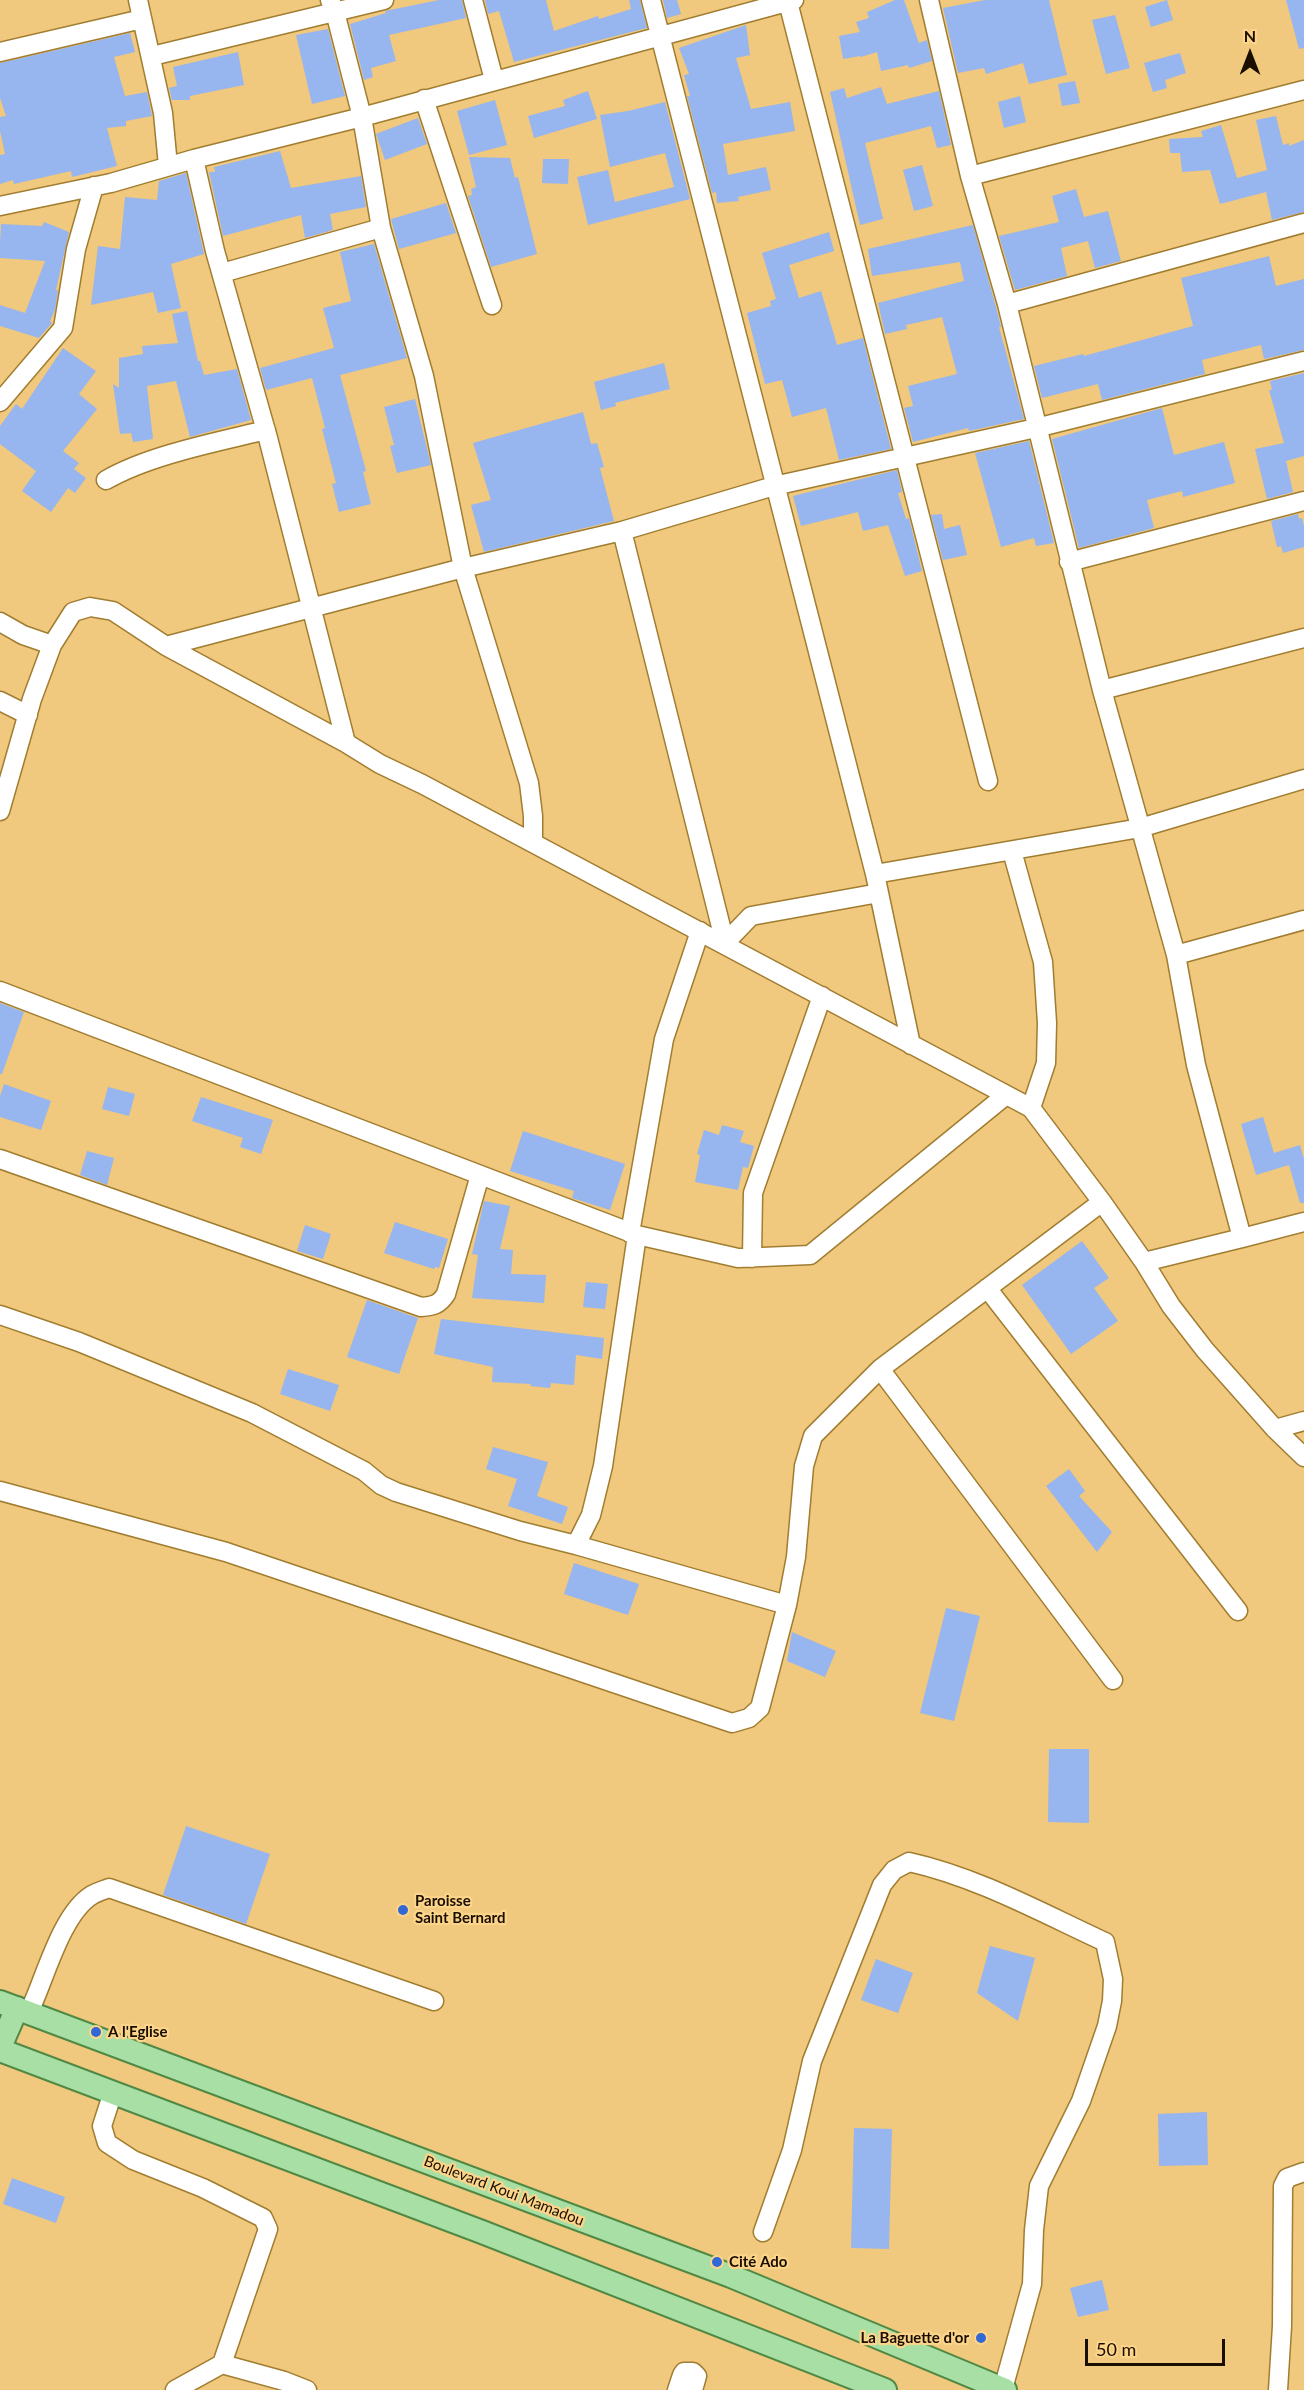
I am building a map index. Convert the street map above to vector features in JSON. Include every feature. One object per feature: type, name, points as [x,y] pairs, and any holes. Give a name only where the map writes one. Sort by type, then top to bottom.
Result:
[{"type":"main road","points":[[15,2007],[0,2049],[471,2228],[885,2390]]},
{"type":"main road","name":"Boulevard Koui Mamadou","points":[[15,2007],[731,2276],[1004,2390]]},
{"type":"street","points":[[138,0],[163,113],[168,166]]},
{"type":"street","points":[[152,56],[332,6],[384,0]]},
{"type":"street","points":[[473,0],[494,80]]},
{"type":"street","points":[[651,0],[875,874],[911,1046]]},
{"type":"street","points":[[929,0],[970,176],[1007,304],[1102,690],[1176,955],[1196,1065],[1242,1238]]},
{"type":"street","points":[[0,206],[94,186],[362,117],[791,1],[904,456],[988,781]]},
{"type":"street","points":[[332,6],[362,117],[381,228],[424,376],[464,568],[530,783],[533,816],[532,843]]},
{"type":"street","points":[[0,52],[142,19]]},
{"type":"street","points":[[970,176],[1304,90]]},
{"type":"street","points":[[424,99],[492,304]]},
{"type":"street","points":[[194,159],[346,742]]},
{"type":"street","points":[[0,402],[63,328],[76,249],[94,186]]},
{"type":"street","points":[[1007,304],[1304,223]]},
{"type":"street","points":[[222,273],[381,228]]},
{"type":"street","points":[[166,646],[464,568],[622,531],[774,486],[1036,428],[1304,361]]},
{"type":"street","points":[[106,480],[121,471],[202,446],[266,430]]},
{"type":"street","points":[[1069,562],[1304,501]]},
{"type":"street","points":[[622,531],[725,943]]},
{"type":"street","points":[[0,811],[28,715],[52,645],[73,612],[90,608],[113,611],[166,646],[346,742],[380,764],[422,783],[725,943],[911,1046],[1031,1108],[1102,1202],[1144,1262],[1171,1306],[1205,1350],[1275,1429],[1304,1457]]},
{"type":"street","points":[[0,622],[24,635],[52,645]]},
{"type":"street","points":[[1102,690],[1304,638]]},
{"type":"street","points":[[0,701],[28,715]]},
{"type":"street","points":[[875,874],[1140,828],[1304,779]]},
{"type":"street","points":[[1012,851],[1042,962],[1047,1013],[1046,1063],[1031,1108]]},
{"type":"street","points":[[725,943],[751,916],[879,893]]},
{"type":"street","points":[[1176,955],[1304,920]]},
{"type":"street","points":[[576,1545],[591,1515],[603,1466],[633,1234],[664,1039],[700,931]]},
{"type":"street","points":[[0,992],[633,1234],[738,1258],[810,1255],[1006,1095]]},
{"type":"street","points":[[752,1258],[753,1193],[822,996]]},
{"type":"street","points":[[0,1160],[421,1307],[434,1306],[441,1302],[446,1294],[480,1175]]},
{"type":"street","points":[[0,1491],[226,1552],[732,1723],[749,1718],[760,1708],[787,1605],[796,1557],[804,1466],[813,1436],[880,1369],[1102,1202]]},
{"type":"street","points":[[1144,1262],[1304,1222]]},
{"type":"street","points":[[987,1288],[1238,1611]]},
{"type":"street","points":[[0,1314],[79,1342],[252,1413],[345,1460],[364,1471],[381,1485],[396,1492],[520,1531],[787,1605]]},
{"type":"street","points":[[880,1369],[1113,1680]]},
{"type":"street","points":[[1275,1429],[1304,1421]]},
{"type":"street","points":[[763,2232],[792,2150],[812,2061],[882,1885],[894,1870],[909,1862],[934,1868],[985,1888],[1105,1942],[1113,1979],[1107,2026],[1081,2101],[1039,2186],[1034,2230],[1032,2284],[1004,2390]]},
{"type":"street","points":[[15,2007],[66,1922],[81,1903],[93,1894],[109,1888],[434,2001]]},
{"type":"street","points":[[113,2092],[102,2126],[107,2144],[133,2160],[203,2188],[263,2218],[267,2229],[222,2364],[175,2390]]},
{"type":"street","points":[[1278,2390],[1282,2326],[1283,2186],[1287,2178],[1304,2172]]},
{"type":"street","points":[[222,2364],[285,2381],[307,2390]]},
{"type":"street","points":[[677,2390],[682,2375],[688,2371],[697,2376],[693,2390]]},
{"type":"building","points":[[439,0],[462,0],[466,18],[389,35],[396,61],[371,68],[373,77],[364,80],[350,24],[386,13],[385,11]]},
{"type":"building","points":[[485,0],[546,0],[554,31],[598,16],[599,19],[631,9],[629,0],[640,0],[647,28],[514,62],[499,11],[488,14]]},
{"type":"building","points":[[663,0],[677,0],[681,14],[667,18]]},
{"type":"building","points":[[895,0],[904,0],[919,43],[927,40],[932,61],[909,68],[908,65],[881,71],[877,52],[843,59],[839,36],[860,32],[856,22],[869,18],[867,12]]},
{"type":"building","points":[[985,0],[1049,0],[1067,75],[1029,84],[1023,63],[986,74],[984,68],[958,73],[943,8]]},
{"type":"building","points":[[1167,0],[1173,20],[1151,27],[1145,7]]},
{"type":"building","points":[[1286,0],[1304,0],[1304,48],[1299,49]]},
{"type":"building","points":[[1115,15],[1130,68],[1106,74],[1092,20]]},
{"type":"building","points":[[746,25],[750,55],[736,58],[751,109],[790,102],[795,131],[723,144],[728,175],[766,167],[771,190],[738,197],[739,201],[717,203],[716,192],[712,193],[687,96],[690,96],[684,75],[689,74],[679,48]]},
{"type":"building","points":[[328,29],[345,96],[312,104],[296,35]]},
{"type":"building","points":[[130,33],[135,52],[114,57],[125,96],[147,92],[152,116],[126,121],[126,126],[107,128],[117,166],[72,177],[71,171],[14,184],[13,180],[0,184],[0,155],[5,154],[0,131],[0,117],[6,116],[0,98],[0,63]]},
{"type":"building","points":[[238,52],[244,85],[190,96],[190,100],[172,100],[169,88],[177,86],[173,67]]},
{"type":"building","points":[[1180,53],[1186,73],[1165,80],[1167,88],[1153,92],[1144,63]]},
{"type":"building","points":[[1075,81],[1080,103],[1062,106],[1058,84]]},
{"type":"building","points":[[881,87],[887,104],[939,91],[951,145],[937,148],[931,126],[865,143],[883,219],[860,225],[830,92],[844,88],[847,98]]},
{"type":"building","points":[[588,91],[597,119],[534,138],[528,116],[565,106],[563,100]]},
{"type":"building","points":[[1020,96],[1026,122],[1004,128],[998,102]]},
{"type":"building","points":[[495,100],[507,145],[469,155],[457,111]]},
{"type":"building","points":[[665,102],[690,199],[588,225],[577,177],[608,170],[615,202],[674,187],[665,153],[610,167],[600,115]]},
{"type":"building","points":[[1276,116],[1283,145],[1289,143],[1289,146],[1304,140],[1304,212],[1272,220],[1266,192],[1220,204],[1210,170],[1182,172],[1180,153],[1170,153],[1169,139],[1203,137],[1201,131],[1221,125],[1237,178],[1267,170],[1256,120]]},
{"type":"building","points":[[418,118],[427,144],[385,160],[376,134]]},
{"type":"building","points":[[280,151],[291,188],[361,176],[366,207],[330,214],[333,230],[305,238],[301,215],[223,236],[209,172],[215,172],[214,167]]},
{"type":"building","points":[[469,157],[510,158],[515,178],[518,177],[537,254],[491,267],[468,196],[472,195],[471,189],[476,187]]},
{"type":"building","points":[[543,159],[569,159],[568,184],[542,183]]},
{"type":"building","points":[[922,165],[933,206],[914,211],[903,170]]},
{"type":"building","points":[[186,173],[204,254],[171,264],[181,308],[158,313],[153,292],[91,305],[98,246],[120,249],[125,197],[157,200],[159,181]]},
{"type":"building","points":[[1076,189],[1084,217],[1108,211],[1121,261],[1095,268],[1088,241],[1061,248],[1067,276],[1015,290],[999,236],[1059,222],[1052,196]]},
{"type":"building","points":[[446,203],[456,233],[399,249],[391,219]]},
{"type":"building","points":[[44,222],[69,232],[56,290],[58,291],[55,310],[50,321],[52,323],[39,338],[0,326],[0,305],[25,313],[45,261],[0,258],[0,244],[1,224],[42,226]]},
{"type":"building","points":[[973,225],[1024,419],[969,431],[968,428],[913,442],[904,408],[913,406],[908,386],[957,374],[942,317],[906,325],[907,329],[885,334],[878,303],[964,281],[960,262],[872,276],[868,249]]},
{"type":"building","points":[[829,232],[834,251],[789,265],[799,298],[821,291],[837,345],[863,338],[891,449],[839,460],[826,408],[792,417],[782,380],[765,384],[747,313],[771,306],[770,301],[776,299],[762,253]]},
{"type":"building","points":[[374,244],[407,358],[340,375],[366,471],[363,472],[371,504],[339,512],[332,484],[336,483],[322,429],[325,428],[312,378],[266,390],[260,368],[334,348],[323,308],[351,301],[340,252]]},
{"type":"building","points":[[1269,256],[1276,286],[1304,279],[1304,350],[1264,359],[1261,345],[1202,360],[1205,374],[1102,400],[1098,384],[1042,398],[1034,366],[1083,354],[1084,356],[1193,326],[1181,278]]},
{"type":"building","points":[[187,311],[198,361],[200,361],[204,375],[237,369],[251,420],[190,437],[176,381],[147,386],[153,439],[133,442],[131,433],[120,434],[113,384],[119,388],[119,358],[143,354],[142,346],[178,343],[172,314]]},
{"type":"building","points":[[63,348],[96,371],[79,394],[97,409],[63,451],[79,463],[74,469],[86,478],[75,493],[68,488],[51,512],[22,491],[36,471],[0,444],[0,426],[16,404],[22,409]]},
{"type":"building","points":[[664,363],[670,389],[615,403],[616,406],[601,410],[594,382]]},
{"type":"building","points":[[1304,373],[1304,456],[1286,461],[1293,492],[1267,499],[1255,449],[1284,443],[1269,390],[1272,390],[1270,381]]},
{"type":"building","points":[[415,399],[431,465],[397,473],[390,446],[394,445],[384,407]]},
{"type":"building","points":[[1162,408],[1174,455],[1224,442],[1235,483],[1183,497],[1182,491],[1147,500],[1154,528],[1079,548],[1052,439]]},
{"type":"building","points":[[583,412],[591,444],[597,443],[604,467],[600,468],[614,521],[484,552],[471,505],[491,500],[473,443]]},
{"type":"building","points":[[1029,441],[1054,543],[1036,546],[1034,538],[1001,547],[975,453]]},
{"type":"building","points":[[897,470],[902,492],[898,493],[906,519],[909,518],[922,571],[905,576],[888,525],[863,531],[858,512],[801,526],[793,496]]},
{"type":"building","points":[[942,514],[944,529],[960,525],[967,555],[943,560],[931,515]]},
{"type":"building","points":[[1298,514],[1304,526],[1304,547],[1283,553],[1281,546],[1277,547],[1271,521]]},
{"type":"building","points":[[0,1003],[24,1012],[2,1074],[0,1074]]},
{"type":"building","points":[[4,1084],[51,1101],[41,1130],[0,1117],[0,1096]]},
{"type":"building","points":[[108,1087],[135,1094],[129,1116],[102,1109]]},
{"type":"building","points":[[201,1097],[273,1120],[261,1154],[240,1147],[243,1138],[192,1121]]},
{"type":"building","points":[[1263,1117],[1274,1153],[1300,1145],[1304,1159],[1304,1203],[1300,1203],[1289,1165],[1256,1175],[1241,1124]]},
{"type":"building","points":[[722,1125],[744,1131],[740,1142],[754,1146],[748,1168],[743,1167],[738,1190],[695,1182],[700,1155],[697,1154],[704,1130],[719,1135]]},
{"type":"building","points":[[523,1131],[625,1164],[610,1210],[572,1198],[574,1191],[510,1171]]},
{"type":"building","points":[[87,1151],[114,1158],[107,1185],[80,1175]]},
{"type":"building","points":[[484,1201],[510,1206],[500,1249],[513,1250],[511,1274],[546,1275],[544,1303],[472,1298],[478,1255],[472,1254]]},
{"type":"building","points":[[395,1222],[448,1239],[439,1268],[434,1269],[384,1253]]},
{"type":"building","points":[[305,1225],[331,1234],[323,1259],[297,1251]]},
{"type":"building","points":[[1082,1241],[1109,1278],[1094,1288],[1118,1321],[1071,1354],[1022,1285]]},
{"type":"building","points":[[586,1282],[608,1284],[605,1309],[583,1307]]},
{"type":"building","points":[[367,1300],[418,1318],[399,1374],[347,1357]]},
{"type":"building","points":[[441,1319],[604,1338],[602,1359],[576,1355],[574,1385],[551,1383],[550,1388],[530,1386],[531,1384],[492,1382],[493,1367],[434,1354]]},
{"type":"building","points":[[288,1369],[339,1385],[330,1411],[280,1394]]},
{"type":"building","points":[[493,1447],[548,1462],[537,1496],[568,1507],[562,1524],[508,1506],[517,1479],[486,1469]]},
{"type":"building","points":[[1069,1469],[1085,1491],[1079,1496],[1112,1532],[1097,1552],[1046,1486]]},
{"type":"building","points":[[574,1563],[639,1584],[628,1615],[564,1594]]},
{"type":"building","points":[[946,1608],[980,1616],[954,1721],[920,1713]]},
{"type":"building","points":[[792,1632],[836,1651],[825,1677],[787,1661]]},
{"type":"building","points":[[1049,1749],[1089,1749],[1089,1823],[1048,1822]]},
{"type":"building","points":[[186,1826],[270,1854],[246,1924],[163,1895]]},
{"type":"building","points":[[990,1946],[1035,1958],[1018,2021],[977,1993]]},
{"type":"building","points":[[876,1959],[913,1973],[898,2013],[861,2000]]},
{"type":"building","points":[[1207,2112],[1208,2165],[1159,2166],[1158,2114]]},
{"type":"building","points":[[854,2128],[892,2129],[889,2249],[851,2248]]},
{"type":"building","points":[[12,2178],[65,2197],[56,2223],[3,2204]]},
{"type":"building","points":[[1102,2280],[1109,2310],[1078,2317],[1070,2288]]},
{"type":"place","name":"Paroisse Saint Bernard","points":[[403,1910]]},
{"type":"place","name":"A l'Eglise","points":[[96,2032]]},
{"type":"place","name":"Cité Ado","points":[[717,2262]]},
{"type":"place","name":"La Baguette d'or","points":[[981,2338]]}]
